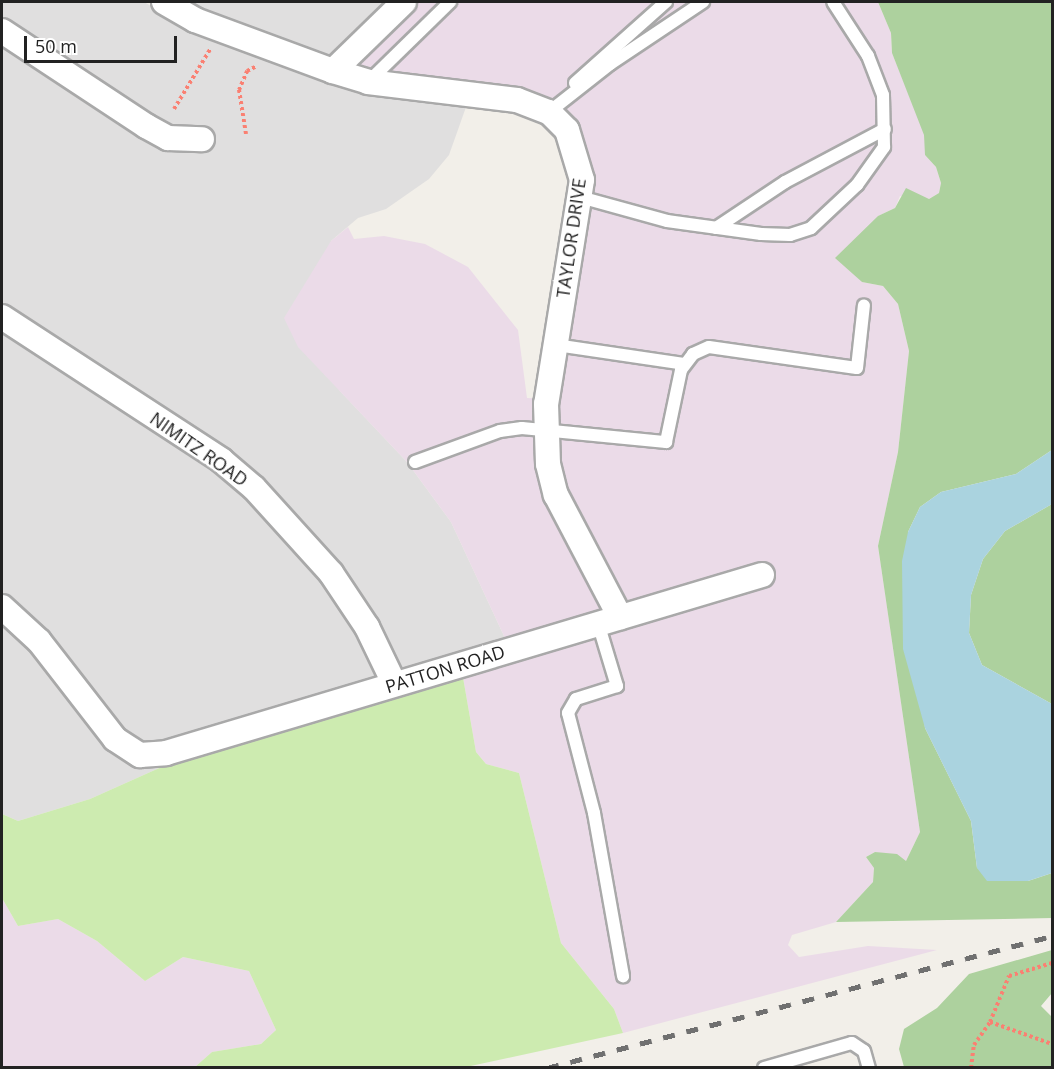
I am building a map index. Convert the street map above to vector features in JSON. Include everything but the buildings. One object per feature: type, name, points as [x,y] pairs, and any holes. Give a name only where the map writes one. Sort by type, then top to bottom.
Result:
[{"type":"street","points":[[333,71],[404,2]]},
{"type":"street","name":"TAYLOR DRIVE","points":[[172,4],[222,30],[333,71],[368,82],[517,100],[547,111],[567,130],[577,154],[582,180],[555,345],[545,427],[556,495],[609,620]]},
{"type":"street","points":[[2,31],[146,126],[168,138],[202,139]]},
{"type":"street","name":"NIMITZ ROAD","points":[[2,317],[221,460],[254,488],[331,573],[367,627],[394,683]]},
{"type":"street","name":"PATTON ROAD","points":[[2,607],[39,641],[127,751],[166,753],[394,683],[762,575]]},
{"type":"lane","points":[[368,82],[450,2]]},
{"type":"lane","points":[[547,111],[666,2]]},
{"type":"lane","points":[[547,111],[610,64],[704,2]]},
{"type":"lane","points":[[580,197],[667,221],[716,228],[790,235],[811,228],[857,185],[884,147],[883,95],[868,56],[833,2]]},
{"type":"lane","points":[[716,228],[785,182],[885,129]]},
{"type":"lane","points":[[415,462],[500,431],[545,427],[666,442],[685,364],[693,354],[709,347],[857,368],[864,305]]},
{"type":"lane","points":[[555,345],[685,364]]},
{"type":"lane","points":[[609,620],[617,686],[576,699],[568,713],[594,813],[623,976]]},
{"type":"lane","points":[[764,1068],[852,1043],[864,1051],[869,1068]]},
{"type":"path","points":[[174,109],[222,30]]},
{"type":"path","points":[[246,134],[239,90],[247,71],[263,63]]},
{"type":"path","points":[[971,1068],[974,1045],[990,1022],[1009,976],[1053,963]]},
{"type":"path","points":[[990,1022],[1053,1044]]},
{"type":"shaded area","points":[[2,2],[144,2],[163,13],[182,2],[415,2],[471,93],[449,155],[429,179],[386,209],[358,218],[331,241],[339,390],[407,462],[451,522],[504,636],[505,652],[166,765],[90,799],[18,821],[2,814]]},
{"type":"shaded area","points":[[415,2],[878,2],[891,33],[892,53],[925,135],[925,155],[936,167],[941,183],[939,193],[929,199],[900,196],[895,208],[878,216],[852,271],[862,282],[883,286],[898,304],[909,351],[898,452],[878,546],[920,832],[906,861],[875,852],[866,857],[874,868],[873,882],[836,922],[792,935],[788,945],[799,957],[868,946],[937,950],[623,1033],[614,1009],[561,943],[519,773],[486,764],[476,752],[461,666],[505,651],[504,636],[451,522],[407,462],[298,347],[284,318],[331,241],[348,227],[354,239],[384,236],[425,244],[468,267],[518,330],[527,398],[546,399],[575,176],[567,143],[534,113],[342,73]]},
{"type":"shaded area","points":[[2,898],[18,926],[58,919],[97,941],[145,981],[183,957],[249,971],[276,1030],[261,1044],[212,1052],[195,1067],[2,1067]]},
{"type":"green space","points":[[878,2],[1052,2],[1052,450],[1016,474],[941,492],[920,507],[908,532],[925,728],[971,821],[977,868],[1028,881],[1052,873],[1052,918],[836,922],[873,882],[874,868],[866,857],[875,852],[897,854],[906,861],[920,832],[878,546],[898,452],[909,351],[898,304],[883,286],[862,282],[835,258],[878,216],[895,208],[906,188],[929,199],[939,193],[941,183],[936,167],[925,155],[924,135],[892,53],[891,33]]},
{"type":"green space","points":[[1052,504],[1052,704],[982,665],[969,633],[971,595],[983,559],[1005,531]]},
{"type":"green space","points":[[461,666],[476,752],[486,764],[519,773],[561,943],[614,1009],[623,1033],[466,1067],[195,1067],[212,1052],[261,1044],[276,1030],[249,971],[183,957],[145,981],[97,941],[58,919],[18,926],[2,898],[2,814],[18,821],[90,799],[166,765]]},
{"type":"green space","points":[[1052,950],[1052,993],[1041,1006],[1052,1017],[1052,1067],[904,1067],[899,1049],[904,1029],[937,1008],[969,974]]},
{"type":"water","points":[[1052,450],[1052,504],[1005,531],[983,559],[971,595],[969,633],[982,665],[1052,704],[1052,873],[1028,881],[987,881],[977,868],[971,821],[925,728],[903,649],[902,561],[908,532],[920,507],[941,492],[1016,474]]},
{"type":"railway","points":[[547,1068],[1052,936]]}]
